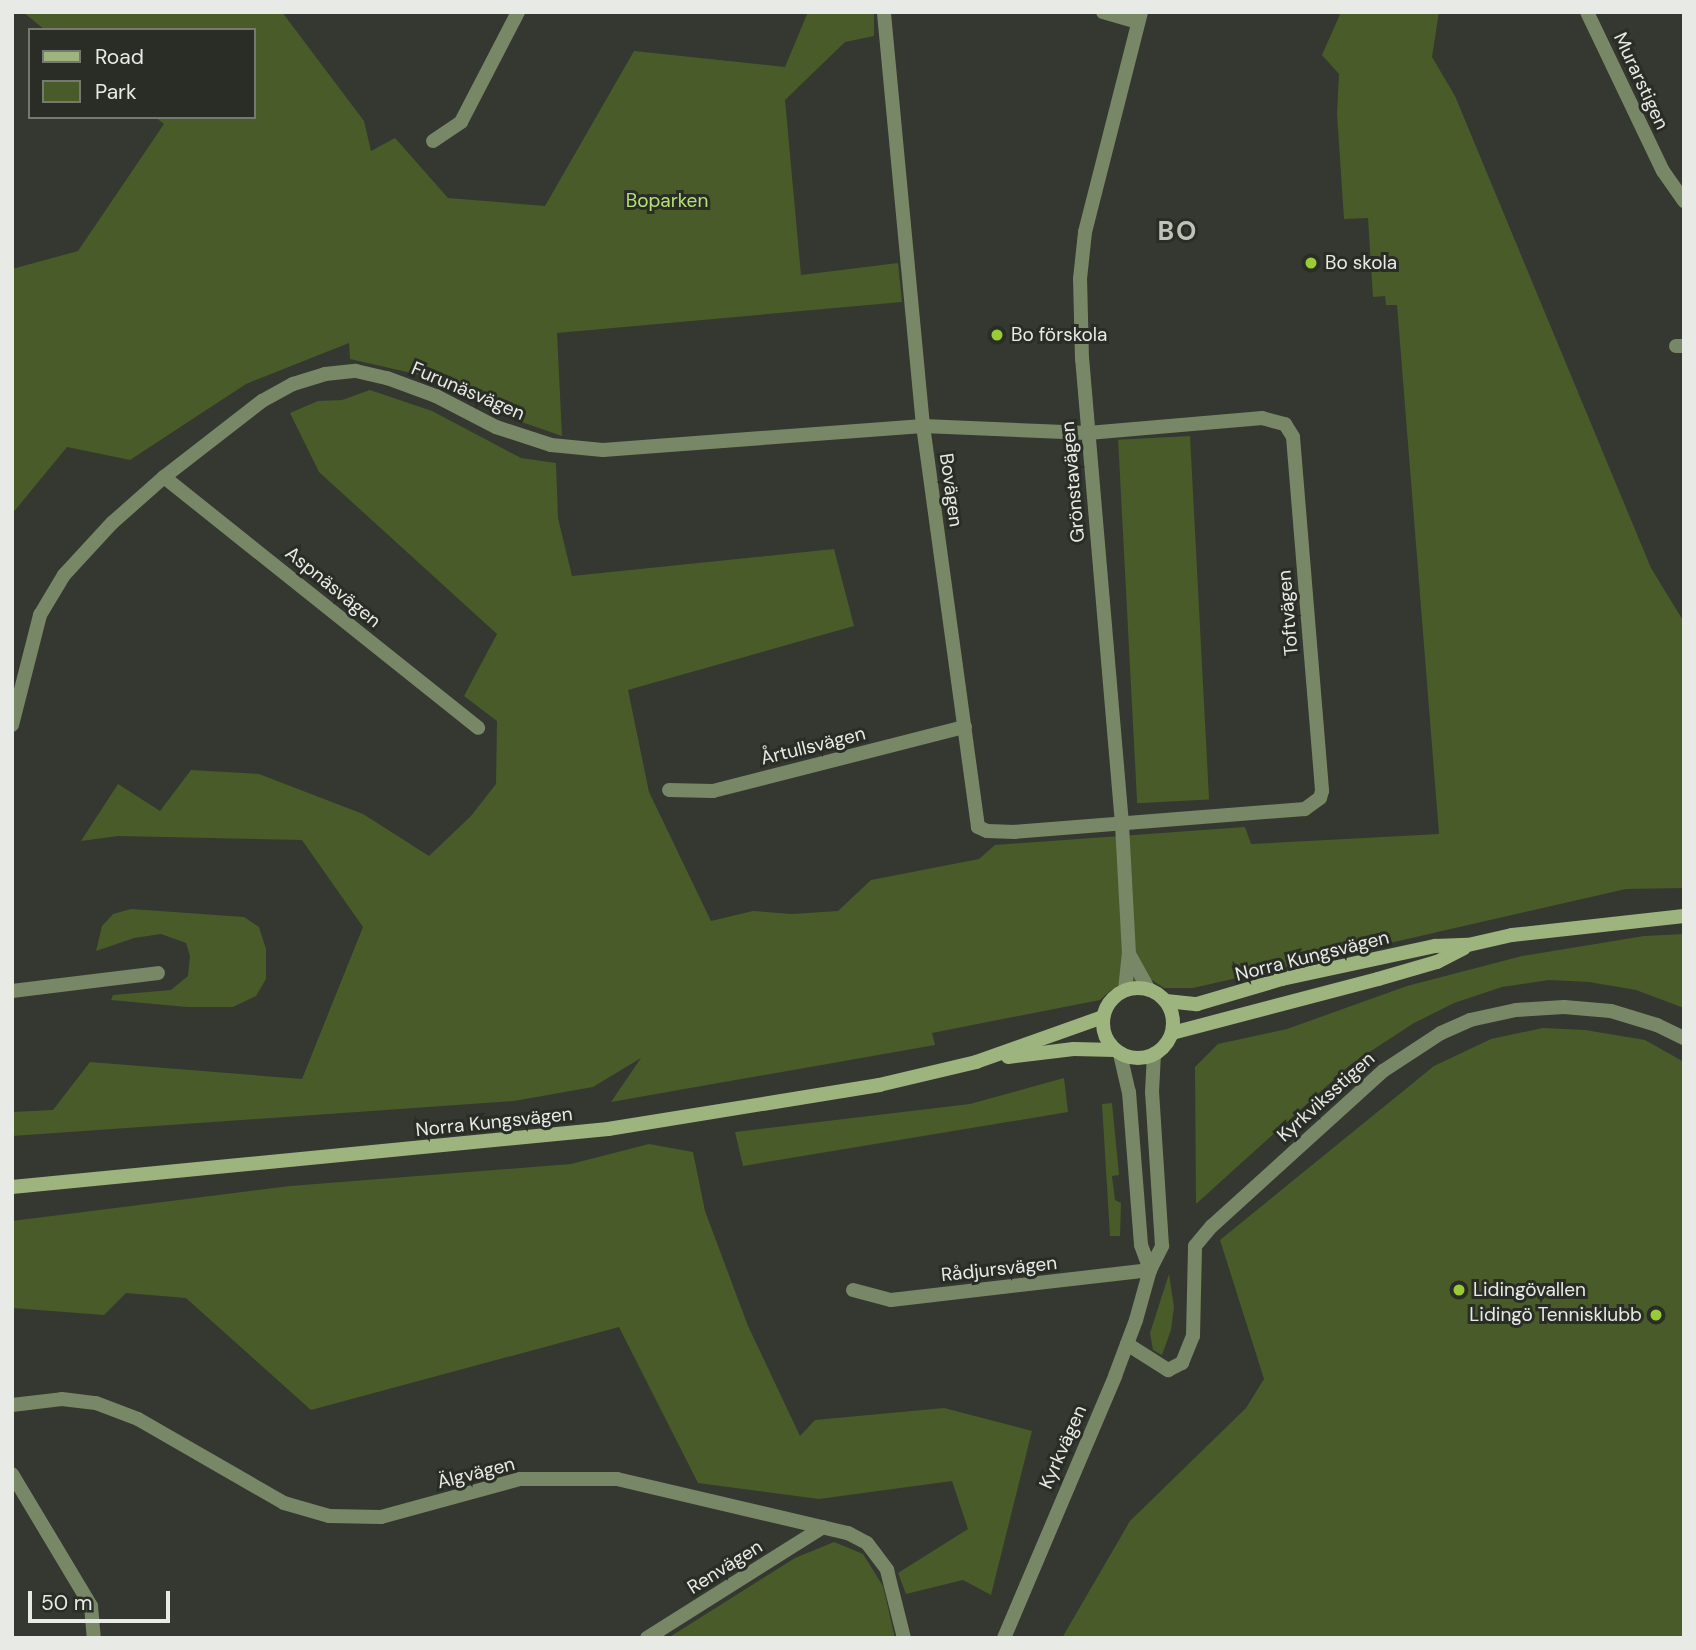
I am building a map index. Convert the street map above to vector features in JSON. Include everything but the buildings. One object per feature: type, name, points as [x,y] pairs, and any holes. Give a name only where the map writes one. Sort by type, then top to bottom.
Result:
[{"type":"main road","name":"Norra Kungsvägen","points":[[1166,1002],[1197,1004],[1282,979],[1435,946],[1468,945],[1512,935],[1684,916]]},
{"type":"main road","name":"Norra Kungsvägen","points":[[1172,1033],[1437,962],[1468,945]]},
{"type":"main road","points":[[1125,990],[1149,990],[1166,1002],[1173,1021],[1172,1033],[1168,1042],[1153,1055],[1132,1058],[1118,1052],[1107,1040],[1103,1017],[1108,1004],[1125,990]]},
{"type":"main road","name":"Norra Kungsvägen","points":[[976,1062],[1103,1017]]},
{"type":"main road","name":"Norra Kungsvägen","points":[[12,1187],[608,1129],[879,1085],[976,1062],[1074,1049],[1118,1052]]},
{"type":"street","points":[[433,141],[461,122],[518,12]]},
{"type":"street","name":"Bovägen","points":[[884,12],[923,426],[978,827],[987,831],[1015,832],[1122,824]]},
{"type":"street","points":[[1102,12],[1140,17]]},
{"type":"street","name":"Murarstigen","points":[[1587,12],[1663,171],[1684,201]]},
{"type":"street","name":"Grönstavägen","points":[[1125,990],[1129,954],[1122,824],[1080,332],[1083,245],[1140,17]]},
{"type":"street","name":"Furunäsvägen","points":[[12,725],[40,615],[64,575],[111,523],[164,477],[262,401],[293,384],[325,374],[356,371],[401,383],[436,396],[496,427],[551,445],[603,450],[923,426],[1088,433]]},
{"type":"street","name":"Toftvägen","points":[[1088,433],[1262,418],[1285,424],[1293,437],[1322,791],[1320,798],[1305,808],[1122,824]]},
{"type":"street","name":"Aspnäsvägen","points":[[164,477],[478,728]]},
{"type":"street","name":"Årtullsvägen","points":[[669,790],[713,791],[965,727]]},
{"type":"street","name":"Grönstavägen","points":[[1129,954],[1149,990]]},
{"type":"street","points":[[12,991],[158,973]]},
{"type":"street","name":"Kyrkviksstigen","points":[[1128,1344],[1168,1370],[1182,1363],[1193,1336],[1195,1246],[1212,1226],[1383,1070],[1441,1033],[1470,1020],[1516,1010],[1564,1007],[1611,1011],[1657,1025],[1684,1038]]},
{"type":"street","points":[[1118,1052],[1129,1092],[1141,1245],[1150,1270]]},
{"type":"street","name":"Kyrkvägen","points":[[1004,1638],[1128,1344],[1150,1270],[1162,1246],[1152,1092],[1153,1055]]},
{"type":"street","name":"Rådjursvägen","points":[[853,1290],[891,1300],[1150,1270]]},
{"type":"street","name":"Älgvägen","points":[[12,1405],[62,1399],[96,1403],[138,1419],[284,1503],[330,1516],[381,1517],[520,1479],[617,1479],[848,1533],[867,1543],[887,1570],[904,1638]]},
{"type":"street","points":[[12,1474],[91,1606],[94,1638]]},
{"type":"street","name":"Renvägen","points":[[647,1638],[823,1527]]},
{"type":"green space","name":"Boparken","points":[[23,12],[282,12],[364,121],[371,151],[395,138],[448,198],[545,206],[634,51],[785,67],[808,12],[874,12],[874,36],[845,42],[785,100],[801,275],[898,263],[902,302],[557,333],[562,436],[510,418],[451,382],[350,359],[349,343],[246,384],[130,460],[67,447],[12,514],[12,269],[78,251],[164,124],[158,119],[256,119],[256,28],[43,28]]},
{"type":"green space","points":[[1341,12],[1439,12],[1432,57],[1455,96],[1651,568],[1684,622],[1684,888],[1626,889],[1193,988],[1164,988],[1152,980],[1111,990],[1100,1000],[932,1033],[935,1045],[611,1102],[641,1058],[593,1087],[514,1101],[12,1136],[12,1112],[53,1110],[90,1062],[302,1079],[363,927],[302,840],[118,836],[81,841],[118,784],[160,811],[191,770],[259,774],[363,814],[429,856],[471,816],[496,784],[497,721],[464,696],[497,634],[319,472],[290,413],[318,401],[342,400],[370,390],[432,411],[521,458],[556,463],[558,518],[572,576],[834,549],[854,626],[628,690],[649,792],[711,921],[753,911],[792,914],[838,911],[871,880],[979,859],[995,845],[1245,827],[1251,844],[1439,834],[1397,305],[1386,305],[1385,296],[1373,297],[1368,218],[1344,219],[1337,114],[1339,74],[1322,55]]},
{"type":"green space","points":[[1190,436],[1209,800],[1137,803],[1118,440]]},
{"type":"green space","points":[[131,909],[244,917],[259,927],[266,949],[266,979],[256,996],[233,1007],[187,1007],[111,1000],[113,995],[171,990],[188,976],[190,956],[186,943],[161,934],[134,938],[96,951],[102,926],[113,914]]},
{"type":"green space","points":[[1684,934],[1684,1008],[1636,990],[1589,982],[1549,980],[1502,987],[1454,1003],[1414,1023],[1351,1064],[1196,1204],[1195,1067],[1218,1044],[1287,1029],[1407,986],[1522,956],[1644,936]]},
{"type":"green space","name":"Lidingövallen","points":[[1543,1028],[1585,1030],[1645,1040],[1684,1062],[1684,1638],[1062,1638],[1130,1521],[1246,1408],[1264,1379],[1220,1240],[1434,1066],[1491,1039]]},
{"type":"green space","points":[[1064,1078],[1068,1112],[743,1166],[735,1132],[970,1104]]},
{"type":"green space","points":[[1112,1103],[1119,1175],[1112,1176],[1115,1200],[1121,1203],[1120,1236],[1110,1236],[1102,1104]]},
{"type":"green space","points":[[649,1144],[693,1152],[705,1211],[748,1326],[800,1436],[815,1420],[944,1408],[1032,1431],[991,1595],[963,1580],[906,1594],[898,1573],[968,1529],[952,1481],[819,1499],[698,1483],[619,1327],[311,1410],[186,1298],[126,1293],[104,1315],[12,1308],[12,1221],[290,1186],[571,1164]]},
{"type":"green space","points":[[1169,1274],[1174,1307],[1171,1330],[1162,1355],[1153,1350],[1150,1333]]},
{"type":"green space","points":[[834,1542],[863,1554],[883,1586],[895,1638],[668,1638],[795,1558]]},
{"type":"place","name":"Bo skola","points":[[1311,263]]},
{"type":"place","name":"Bo förskola","points":[[997,335]]},
{"type":"place","name":"Lidingövallen","points":[[1459,1290]]},
{"type":"place","name":"Lidingö Tennisklubb","points":[[1656,1315]]},
{"type":"district","name":"BO","points":[[1178,232]]}]
